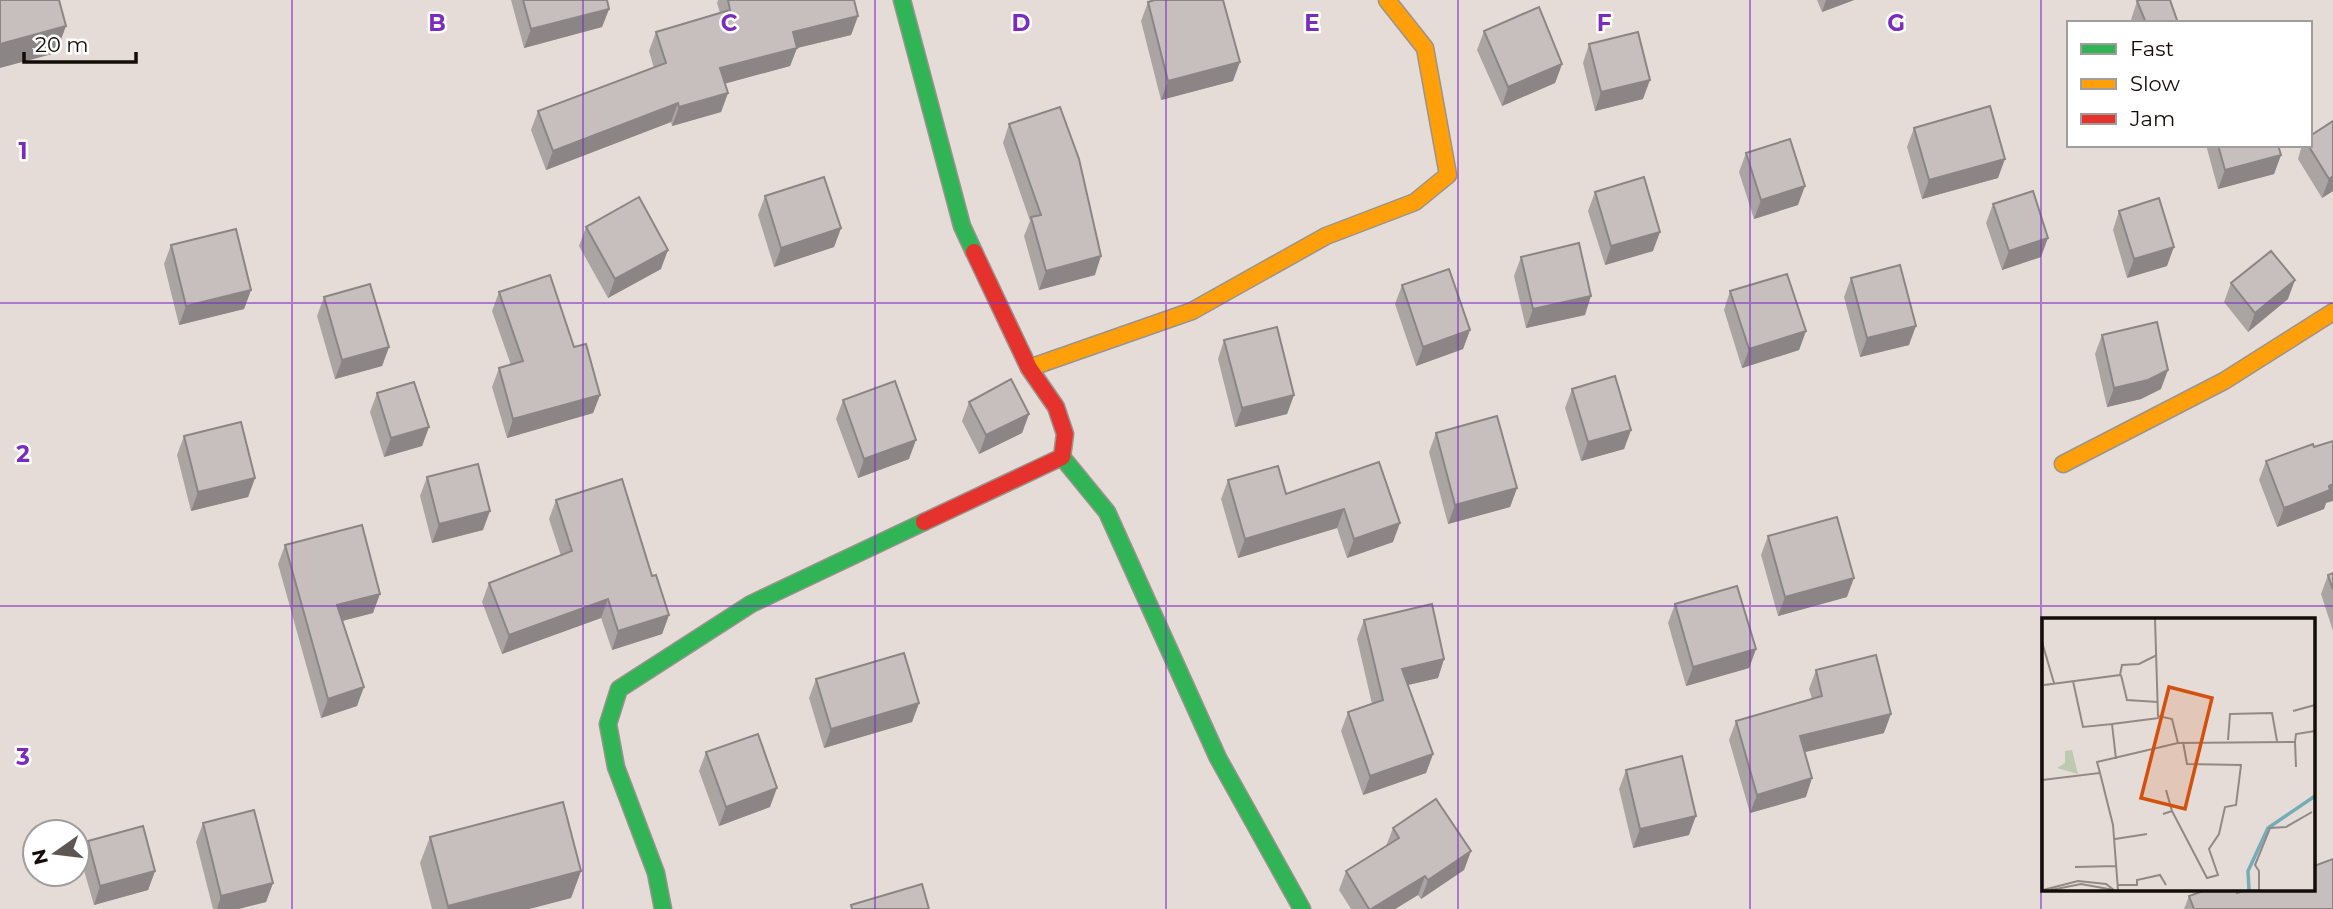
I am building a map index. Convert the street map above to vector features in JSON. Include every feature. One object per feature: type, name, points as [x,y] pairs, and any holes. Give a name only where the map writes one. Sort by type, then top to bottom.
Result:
[{"type":"street","points":[[902,0],[962,226],[1029,368],[1056,407],[1065,434],[1062,457],[1107,512],[1218,758],[1301,909]]},
{"type":"street","points":[[1029,368],[1192,312],[1326,236],[1415,202],[1448,175],[1425,48],[1387,0]]},
{"type":"street","points":[[2063,464],[2224,381],[2333,312]]},
{"type":"street","points":[[663,909],[656,873],[616,767],[608,724],[619,689],[751,604],[1062,457]]},
{"type":"building","points":[[0,0],[59,0],[66,26],[0,44]]},
{"type":"building","points":[[523,0],[607,0],[609,9],[531,29]]},
{"type":"building","points":[[728,0],[854,0],[858,16],[793,32],[797,48],[720,68],[728,93],[679,107],[678,103],[553,151],[538,111],[666,63],[656,32],[730,10]]},
{"type":"building","points":[[1223,0],[1240,62],[1168,81],[1148,2]]},
{"type":"building","points":[[2170,0],[2177,21],[2145,21],[2137,1]]},
{"type":"building","points":[[1539,7],[1562,64],[1508,87],[1484,31]]},
{"type":"building","points":[[1638,32],[1650,80],[1601,92],[1589,44]]},
{"type":"building","points":[[1990,106],[2005,159],[1929,180],[1914,128]]},
{"type":"building","points":[[1060,107],[1079,159],[1101,256],[1046,271],[1031,217],[1041,215],[1009,124]]},
{"type":"building","points":[[2333,121],[2333,176],[2329,179],[2309,147],[2312,147],[2312,135]]},
{"type":"building","points":[[1790,139],[1805,186],[1761,200],[1746,153]]},
{"type":"building","points":[[2219,147],[2279,147],[2281,155],[2225,170]]},
{"type":"building","points":[[824,177],[841,228],[781,248],[765,196]]},
{"type":"building","points":[[1644,177],[1660,232],[1611,246],[1595,192]]},
{"type":"building","points":[[2033,191],[2048,238],[2009,251],[1993,204]]},
{"type":"building","points":[[639,197],[668,250],[615,279],[586,227]]},
{"type":"building","points":[[2159,198],[2174,247],[2134,259],[2119,211]]},
{"type":"building","points":[[236,229],[251,290],[186,306],[171,245]]},
{"type":"building","points":[[1579,243],[1591,296],[1533,309],[1521,257]]},
{"type":"building","points":[[2271,251],[2295,280],[2255,313],[2231,283]]},
{"type":"building","points":[[1900,265],[1916,326],[1867,338],[1851,278]]},
{"type":"building","points":[[1449,269],[1470,330],[1423,347],[1402,285]]},
{"type":"building","points":[[1787,274],[1806,331],[1749,349],[1730,291]]},
{"type":"building","points":[[550,275],[574,347],[586,344],[600,395],[513,419],[499,368],[523,361],[499,292]]},
{"type":"building","points":[[370,284],[389,347],[342,360],[324,297]]},
{"type":"building","points":[[2157,322],[2168,370],[2148,380],[2114,388],[2102,335]]},
{"type":"building","points":[[1277,327],[1294,395],[1242,408],[1224,340]]},
{"type":"building","points":[[1615,376],[1631,430],[1588,442],[1572,389]]},
{"type":"building","points":[[1011,379],[1029,414],[986,435],[969,402]]},
{"type":"building","points":[[895,381],[916,440],[864,459],[843,400]]},
{"type":"building","points":[[414,382],[429,427],[391,438],[377,393]]},
{"type":"building","points":[[1497,416],[1517,488],[1455,505],[1436,433]]},
{"type":"building","points":[[241,422],[255,478],[198,492],[184,436]]},
{"type":"building","points":[[2333,441],[2333,484],[2329,486],[2330,490],[2284,508],[2266,461],[2313,444],[2314,447]]},
{"type":"building","points":[[1379,462],[1400,523],[1354,539],[1344,509],[1245,539],[1228,480],[1278,466],[1286,494]]},
{"type":"building","points":[[478,464],[490,511],[439,524],[427,477]]},
{"type":"building","points":[[622,479],[652,576],[656,575],[669,615],[618,631],[608,599],[509,635],[489,583],[572,551],[556,500]]},
{"type":"building","points":[[1837,517],[1854,578],[1785,597],[1768,536]]},
{"type":"building","points":[[362,525],[380,594],[337,605],[364,687],[328,699],[285,545]]},
{"type":"building","points":[[2333,573],[2333,590],[2328,575]]},
{"type":"building","points":[[1737,586],[1756,649],[1693,667],[1675,604]]},
{"type":"building","points":[[1432,604],[1444,659],[1402,669],[1433,754],[1370,776],[1348,712],[1383,700],[1364,620]]},
{"type":"building","points":[[904,653],[919,703],[831,729],[816,679]]},
{"type":"building","points":[[1876,655],[1891,714],[1800,736],[1812,778],[1757,795],[1736,721],[1822,696],[1816,670]]},
{"type":"building","points":[[758,734],[777,788],[726,807],[706,752]]},
{"type":"building","points":[[1682,756],[1696,816],[1640,829],[1626,770]]},
{"type":"building","points":[[1436,799],[1471,851],[1428,880],[1425,876],[1369,909],[1346,871],[1399,838],[1393,828]]},
{"type":"building","points":[[563,802],[581,871],[448,906],[430,837]]},
{"type":"building","points":[[254,810],[273,883],[221,896],[203,823]]},
{"type":"building","points":[[143,826],[155,871],[100,886],[91,852],[91,840]]},
{"type":"building","points":[[2333,859],[2333,909],[2194,909],[2189,896],[2200,892],[2316,892],[2316,865]]},
{"type":"building","points":[[922,884],[929,909],[852,909],[851,905]]},
{"type":"traffic: fast","points":[[902,0],[962,226],[974,252]]},
{"type":"traffic: fast","points":[[1062,457],[1107,512],[1218,758],[1302,909]]},
{"type":"traffic: fast","points":[[663,909],[656,873],[616,767],[608,724],[619,689],[751,604],[924,522]]},
{"type":"traffic: slow","points":[[1029,368],[1192,311],[1326,236],[1415,202],[1448,175],[1425,48],[1387,0]]},
{"type":"traffic: slow","points":[[2063,464],[2224,381],[2333,312]]},
{"type":"traffic: jam","points":[[924,522],[1062,457],[1065,434],[1056,407],[1029,368],[974,252]]}]
